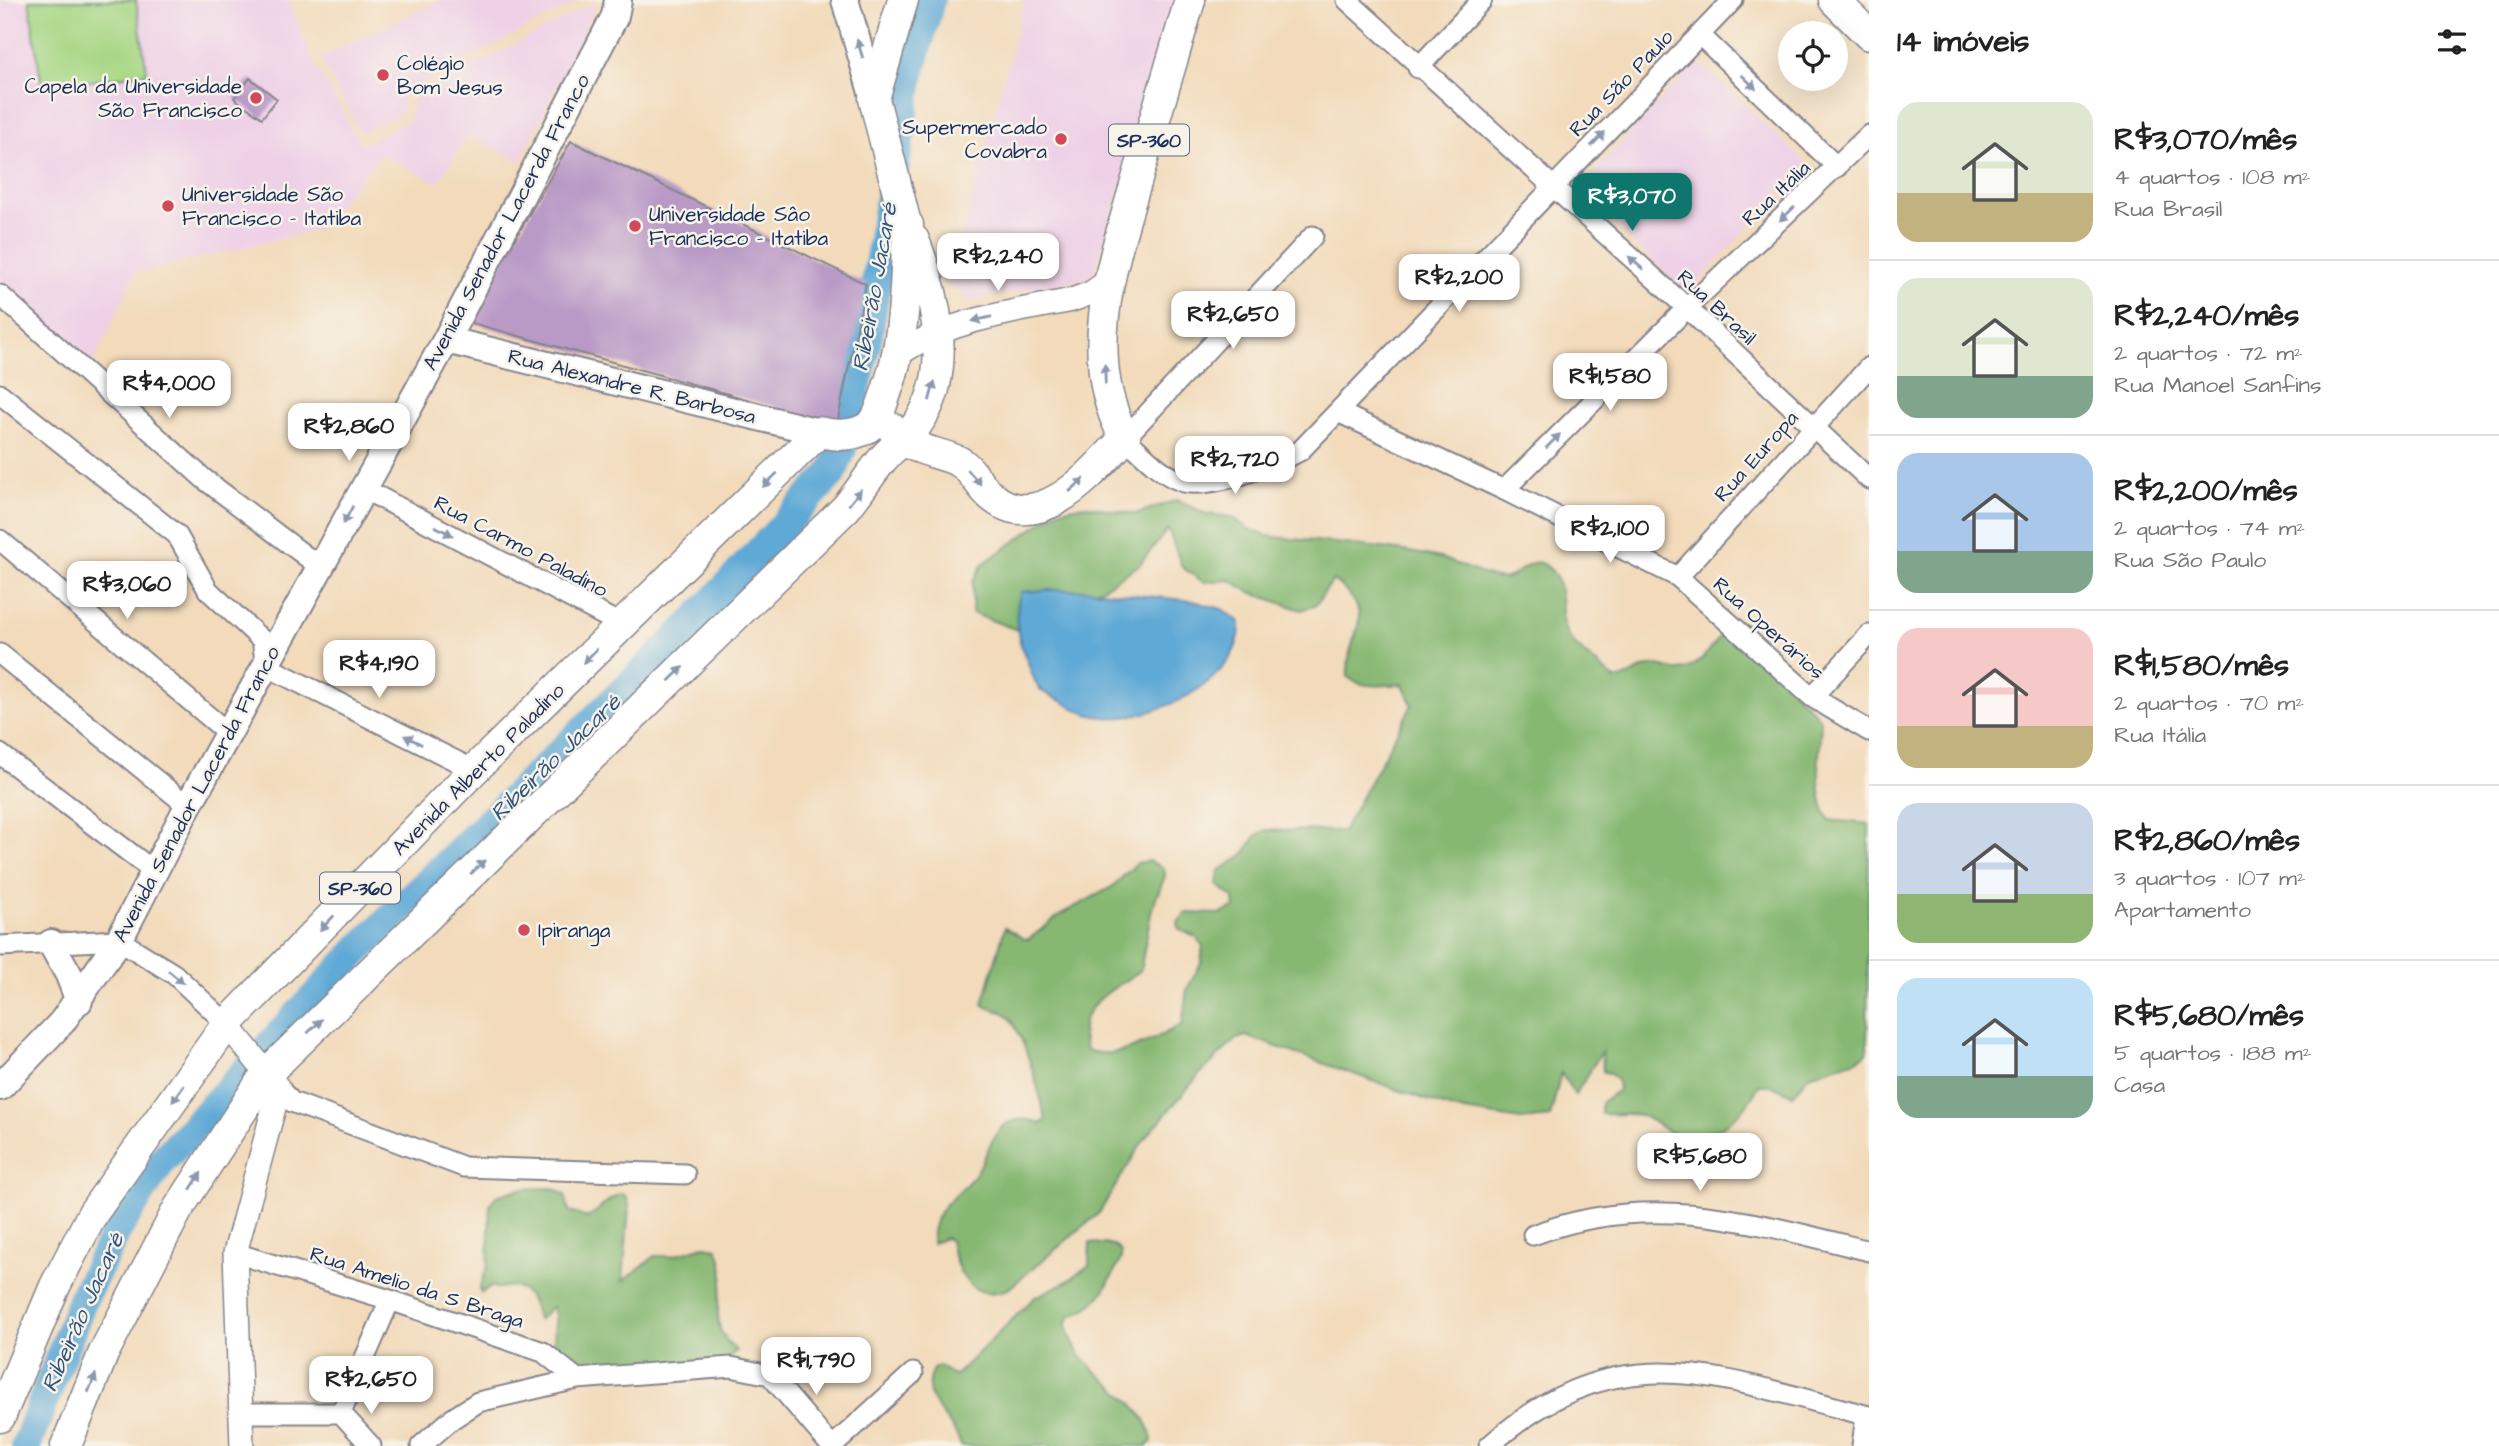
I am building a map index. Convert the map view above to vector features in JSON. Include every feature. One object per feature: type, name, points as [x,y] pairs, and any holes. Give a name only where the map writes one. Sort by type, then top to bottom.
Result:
[{"type":"main road","name":"Avenida Senador Lacerda Franco","points":[[0,1087],[79,1001],[119,940],[188,806],[446,340],[615,16],[618,0]]},
{"type":"main road","points":[[823,433],[843,435],[860,430],[877,417],[916,344],[919,253],[908,225],[886,137],[845,0]]},
{"type":"main road","points":[[874,99],[903,0]]},
{"type":"main road","name":"SP-360","points":[[1125,438],[1105,392],[1104,339],[1108,281],[1190,0]]},
{"type":"main road","points":[[1834,0],[1869,35]]},
{"type":"main road","points":[[908,225],[904,322],[916,344],[938,360],[928,407],[915,445],[961,463],[992,498],[1018,508],[1032,508],[1051,504],[1075,489],[1125,438]]},
{"type":"main road","name":"Rua Alexandre R. Barbosa","points":[[446,340],[823,433]]},
{"type":"main road","name":"Avenida Alberto Paladino","points":[[0,1418],[55,1286],[93,1213],[230,1029],[474,770],[823,433]]},
{"type":"main road","name":"SP-360","points":[[66,1446],[104,1352],[178,1209],[268,1076],[846,508],[881,461],[915,445]]},
{"type":"main road","points":[[51,943],[69,975],[79,1001]]},
{"type":"street","name":"Rua Brasil","points":[[1347,0],[1550,188],[1687,308],[1869,479]]},
{"type":"street","points":[[1418,68],[1482,0]]},
{"type":"street","name":"Rua São Paulo","points":[[1125,438],[1165,472],[1183,482],[1246,474],[1276,464],[1300,451],[1733,0]]},
{"type":"street","points":[[1700,35],[1837,167]]},
{"type":"street","name":"Rua Itália","points":[[1504,490],[1687,308],[1869,135]]},
{"type":"street","points":[[1125,438],[1313,236]]},
{"type":"street","points":[[916,344],[980,319],[1072,300],[1091,293],[1108,281]]},
{"type":"street","points":[[0,295],[204,479],[320,567]]},
{"type":"street","points":[[1072,300],[1104,339]]},
{"type":"street","name":"Rua Europa","points":[[1678,578],[1869,367]]},
{"type":"street","points":[[0,394],[177,535],[208,590],[262,640],[266,666],[474,770]]},
{"type":"street","name":"Rua Operários","points":[[1338,412],[1504,490],[1678,578],[1812,697],[1869,731]]},
{"type":"street","name":"Rua Carmo Paladino","points":[[362,488],[622,625]]},
{"type":"street","points":[[0,540],[228,733]]},
{"type":"street","points":[[1812,697],[1869,635]]},
{"type":"street","points":[[0,654],[188,806]]},
{"type":"street","points":[[0,754],[155,872]]},
{"type":"street","points":[[0,946],[119,940],[174,974],[230,1029],[292,1102],[464,1167],[685,1174]]},
{"type":"street","points":[[242,1446],[235,1253],[268,1076]]},
{"type":"street","points":[[1533,1236],[1606,1215],[1685,1212],[1746,1220],[1869,1251]]},
{"type":"street","name":"Rua Amelio da S Braga","points":[[235,1253],[390,1300],[543,1352],[577,1378]]},
{"type":"street","points":[[341,1413],[390,1300]]},
{"type":"street","points":[[421,1446],[452,1419],[478,1402],[577,1378],[731,1367],[770,1375],[832,1446],[913,1373]]},
{"type":"street","points":[[1489,1446],[1524,1416],[1564,1393],[1627,1374],[1665,1372],[1714,1376],[1868,1416],[1862,1446]]},
{"type":"street","points":[[242,1413],[341,1413],[371,1446]]},
{"type":"shaded area","name":"Universidade São Francisco - Itatiba","points":[[0,0],[288,0],[311,56],[361,145],[410,119],[413,97],[598,1],[520,162],[468,134],[438,183],[381,154],[317,230],[135,273],[88,374],[0,289]]},
{"type":"shaded area","name":"Colégio Bom Jesus","points":[[440,0],[581,0],[404,92],[403,112],[361,133],[320,58]]},
{"type":"shaded area","name":"Supermercado Covabra","points":[[1025,0],[1176,0],[1093,277],[967,301],[949,284]]},
{"type":"shaded area","points":[[1697,61],[1807,163],[1688,293],[1577,191]]},
{"type":"green space","points":[[29,0],[136,0],[147,73],[42,88]]},
{"type":"green space","points":[[1177,500],[1206,514],[1232,517],[1249,529],[1267,536],[1415,553],[1444,559],[1496,578],[1511,576],[1530,564],[1544,564],[1556,577],[1559,585],[1563,620],[1568,636],[1615,680],[1650,666],[1674,670],[1691,667],[1703,658],[1722,633],[1731,630],[1742,636],[1821,720],[1819,786],[1830,820],[1869,824],[1867,1053],[1859,1059],[1809,1075],[1793,1095],[1770,1085],[1759,1085],[1746,1106],[1726,1124],[1703,1136],[1690,1138],[1673,1134],[1639,1115],[1601,1114],[1601,1103],[1618,1090],[1617,1080],[1610,1073],[1603,1072],[1602,1051],[1575,1095],[1561,1073],[1550,1117],[1521,1120],[1452,1109],[1246,1036],[1236,1039],[1198,1076],[1143,1141],[1099,1213],[1008,1289],[984,1292],[975,1289],[962,1274],[950,1241],[946,1238],[932,1243],[936,1220],[946,1204],[974,1176],[1001,1128],[1016,1120],[1042,1123],[1046,1120],[1031,1064],[1019,1034],[1007,1015],[983,1004],[1005,927],[1024,939],[1029,939],[1061,914],[1112,887],[1137,863],[1149,861],[1164,868],[1165,876],[1152,908],[1140,971],[1106,994],[1088,1012],[1083,1036],[1087,1050],[1111,1053],[1135,1047],[1182,1025],[1187,989],[1201,963],[1203,946],[1197,938],[1179,929],[1178,922],[1186,913],[1219,914],[1235,908],[1234,898],[1217,885],[1219,871],[1243,855],[1256,836],[1266,830],[1343,831],[1412,705],[1403,684],[1367,685],[1348,677],[1351,647],[1359,615],[1348,593],[1333,580],[1315,606],[1301,610],[1250,592],[1230,580],[1203,582],[1182,567],[1168,529],[1139,565],[1104,587],[1073,601],[1028,634],[972,613],[973,581],[983,564],[1059,510],[1084,505],[1135,514]]},
{"type":"green space","points":[[552,1188],[565,1195],[569,1211],[586,1218],[616,1196],[622,1194],[627,1197],[629,1206],[623,1281],[655,1256],[672,1256],[704,1246],[717,1248],[723,1270],[718,1308],[720,1329],[736,1351],[724,1363],[632,1373],[588,1368],[567,1360],[554,1347],[555,1314],[552,1307],[538,1320],[533,1304],[520,1289],[497,1289],[493,1286],[481,1293],[479,1289],[488,1265],[490,1204],[496,1196],[519,1189]]},
{"type":"green space","points":[[1090,1243],[1114,1245],[1121,1252],[1121,1259],[1102,1294],[1089,1307],[1070,1316],[1066,1325],[1080,1355],[1134,1405],[1143,1417],[1152,1441],[1147,1446],[961,1446],[929,1391],[933,1369],[939,1366],[952,1375],[957,1374],[1035,1297],[1068,1281],[1089,1265]]},
{"type":"water","points":[[1091,590],[1193,601],[1222,609],[1240,622],[1237,644],[1226,663],[1209,681],[1189,695],[1141,714],[1117,717],[1087,714],[1039,688],[1020,642],[1016,617],[1021,592]]},
{"type":"building","name":"Capela da Universidade São Francisco","points":[[250,78],[277,99],[262,118],[234,98]]},
{"type":"building","name":"Universidade Sâo Francisco - Itatiba","points":[[571,141],[866,284],[837,424],[468,322]]},
{"type":"waterway","name":"Ribeirão Jacaré","points":[[26,1446],[83,1298],[117,1230],[161,1162],[359,949],[691,625],[832,473],[841,451],[867,341],[909,78],[930,0]]},
{"type":"place","name":"Colégio Bom Jesus","points":[[383,75]]},
{"type":"place","name":"Capela da Universidade São Francisco","points":[[256,98]]},
{"type":"place","name":"Supermercado Covabra","points":[[1061,139]]},
{"type":"place","name":"Universidade São Francisco - Itatiba","points":[[168,206]]},
{"type":"place","name":"Universidade Sâo Francisco - Itatiba","points":[[635,226]]},
{"type":"place","name":"Ipiranga","points":[[524,930]]}]
